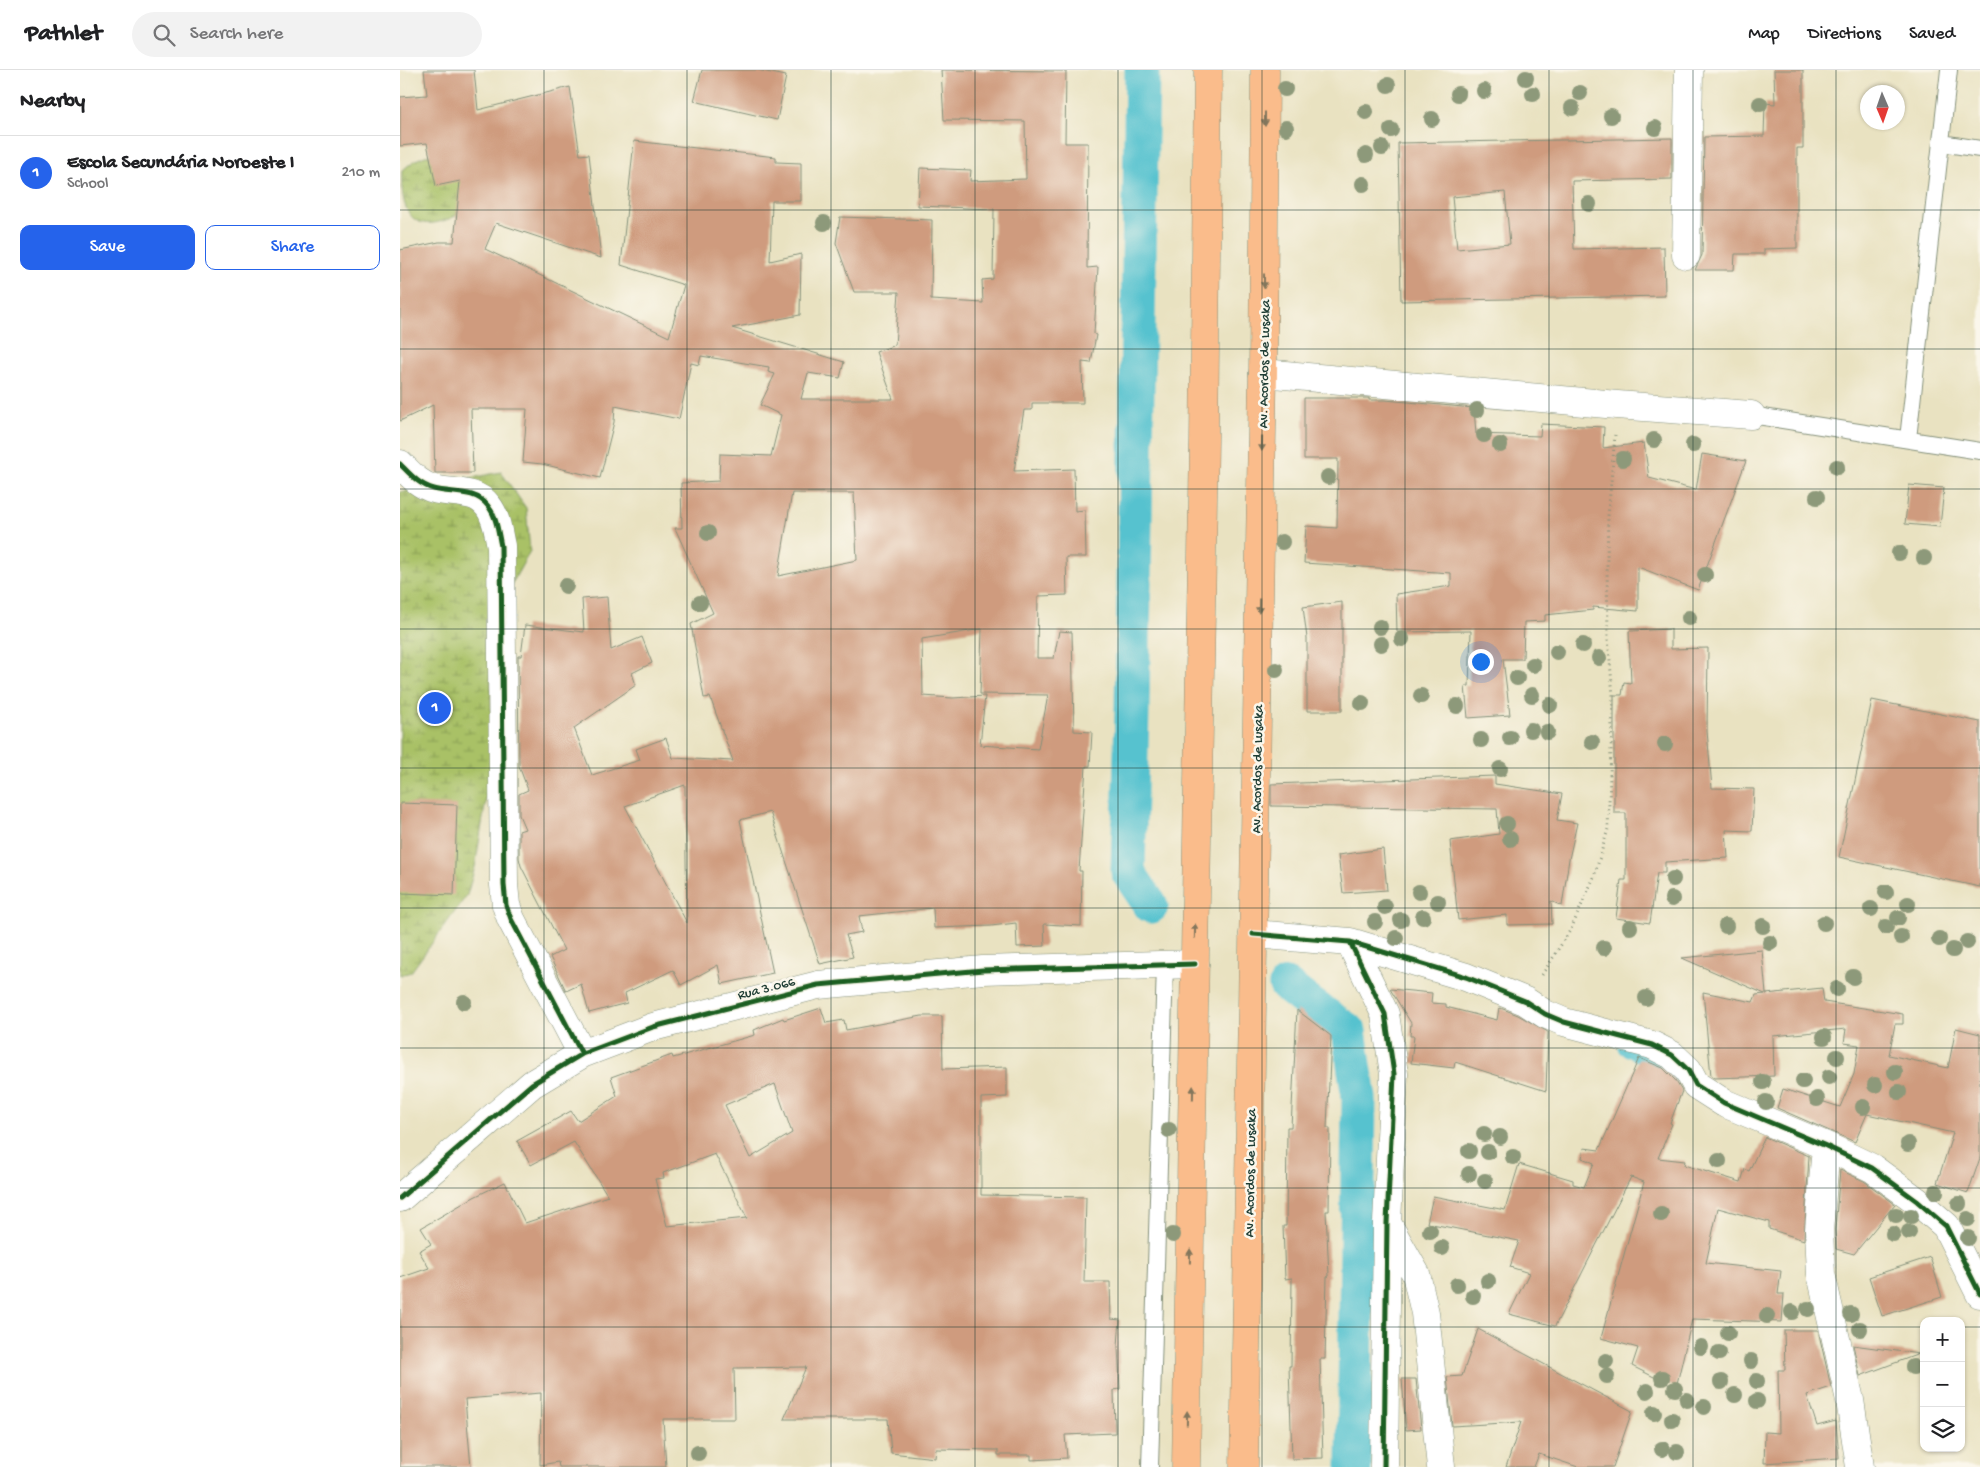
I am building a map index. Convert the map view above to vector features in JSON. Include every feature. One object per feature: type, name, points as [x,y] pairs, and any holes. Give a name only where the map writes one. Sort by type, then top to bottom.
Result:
[{"type":"main road","points":[[1186,1467],[1204,441],[1208,70]]},
{"type":"main road","name":"Av. Acordos de Lusaka","points":[[1244,1467],[1263,373],[1265,70]]},
{"type":"street","points":[[1686,255],[1689,70]]},
{"type":"street","points":[[1263,373],[1617,405],[1751,415]]},
{"type":"street","points":[[400,464],[415,480],[432,489],[474,495],[487,505],[494,517],[501,546],[504,885],[506,905],[511,919],[582,1054]]},
{"type":"street","points":[[1253,934],[1350,942],[1466,977],[1525,1001],[1545,1014],[1564,1022],[1652,1045],[1672,1055],[1688,1070],[1696,1085],[1724,1103],[1826,1146],[1872,1168],[1917,1201],[1946,1226],[1980,1294]]},
{"type":"street","points":[[1350,942],[1385,1014],[1394,1074],[1387,1223],[1384,1467]]},
{"type":"street","name":"Rua 3.066","points":[[400,1198],[532,1084],[582,1054],[653,1027],[818,985],[983,970],[1195,964]]},
{"type":"street","points":[[1826,1146],[1820,1230],[1822,1274],[1850,1400],[1860,1467]]},
{"type":"street","points":[[1387,1223],[1416,1274],[1425,1313],[1441,1467]]},
{"type":"lane","points":[[1908,440],[1949,70]]},
{"type":"lane","points":[[1941,143],[1980,149]]},
{"type":"lane","points":[[1751,415],[1980,451]]},
{"type":"lane","points":[[1150,1467],[1165,965]]},
{"type":"path","points":[[1525,1001],[1571,929],[1594,877],[1608,829],[1613,696],[1608,621],[1608,516],[1617,405]]},
{"type":"green space","points":[[464,153],[458,215],[443,221],[430,223],[420,222],[413,218],[407,210],[404,200],[402,171],[417,160],[430,155]]},
{"type":"green space","points":[[501,472],[526,508],[530,551],[491,621],[491,769],[475,867],[467,895],[411,972],[400,975],[400,492]]},
{"type":"building","points":[[424,70],[474,70],[478,110],[570,87],[580,155],[589,154],[601,258],[496,223],[485,249],[669,337],[684,285],[621,265],[634,141],[776,157],[776,162],[801,163],[801,201],[772,201],[770,261],[801,254],[800,315],[732,328],[844,362],[840,378],[808,373],[801,399],[893,399],[876,352],[895,345],[899,292],[854,292],[836,243],[840,217],[932,220],[931,300],[983,303],[982,280],[993,279],[994,209],[918,206],[920,168],[971,170],[970,181],[1026,179],[1025,121],[944,120],[941,70],[1066,71],[1065,143],[1088,143],[1087,268],[1098,267],[1094,334],[1096,335],[1091,363],[1082,362],[1083,403],[1032,403],[1032,410],[1024,410],[1014,471],[1074,469],[1075,511],[1085,510],[1086,557],[1066,557],[1067,595],[1038,596],[1037,658],[1054,658],[1059,631],[1072,632],[1074,731],[1092,732],[1090,766],[1086,766],[1079,871],[1082,871],[1081,926],[1044,924],[1045,946],[1017,947],[1016,923],[934,928],[933,908],[859,916],[862,932],[846,935],[853,957],[820,964],[770,812],[740,820],[773,973],[722,984],[718,965],[681,985],[673,970],[625,993],[627,1003],[589,1013],[581,984],[566,991],[550,957],[564,950],[521,866],[519,858],[519,831],[525,829],[519,815],[519,794],[528,790],[519,766],[518,656],[521,656],[525,625],[584,632],[582,599],[607,597],[611,650],[642,637],[652,663],[632,673],[636,685],[574,728],[592,775],[640,760],[636,749],[666,738],[673,758],[733,761],[710,697],[704,698],[691,624],[713,613],[675,528],[682,528],[681,483],[719,481],[720,454],[771,456],[781,415],[760,405],[775,374],[768,372],[769,367],[701,356],[699,365],[691,363],[679,419],[615,406],[614,422],[600,478],[542,464],[523,462],[527,409],[471,409],[473,473],[435,473],[433,405],[400,421],[400,250],[439,242],[454,242],[460,181],[436,186],[427,143],[400,146],[400,97],[427,95]],"holes":[[[792,493],[854,493],[857,560],[778,576]],[[982,629],[980,694],[1048,695],[1038,749],[980,745],[985,696],[953,698],[923,696],[922,639]],[[685,785],[687,923],[625,806]]]},
{"type":"building","points":[[702,70],[757,70],[786,76],[777,120],[694,101]]},
{"type":"building","points":[[1774,70],[1803,70],[1803,148],[1797,148],[1797,248],[1764,249],[1764,254],[1735,254],[1734,270],[1695,270],[1702,255],[1704,137],[1764,136],[1765,103],[1775,104]]},
{"type":"building","points":[[1672,138],[1672,179],[1572,181],[1574,249],[1664,247],[1665,296],[1401,301],[1398,143]],"holes":[[[1505,192],[1510,244],[1457,249],[1452,197]]]},
{"type":"building","points":[[1304,398],[1369,398],[1369,400],[1474,408],[1476,434],[1540,436],[1541,424],[1604,427],[1603,448],[1644,443],[1649,478],[1696,490],[1702,454],[1746,461],[1698,590],[1638,567],[1638,611],[1593,607],[1593,610],[1545,615],[1545,621],[1524,622],[1523,659],[1503,659],[1510,715],[1468,718],[1465,686],[1469,686],[1471,631],[1397,632],[1396,594],[1451,586],[1451,573],[1304,563],[1306,526],[1337,528],[1338,459],[1304,459]]},
{"type":"building","points":[[1909,485],[1944,488],[1940,527],[1905,524]]},
{"type":"building","points":[[1342,602],[1342,711],[1307,711],[1307,638],[1303,607]]},
{"type":"building","points":[[1671,629],[1671,649],[1708,648],[1707,731],[1712,788],[1754,789],[1752,831],[1726,830],[1728,858],[1665,862],[1665,873],[1657,873],[1650,923],[1616,918],[1621,880],[1626,880],[1626,813],[1614,813],[1614,695],[1622,695],[1624,682],[1631,683],[1629,631]]},
{"type":"building","points":[[1872,700],[1980,722],[1980,887],[1839,857]]},
{"type":"building","points":[[1495,776],[1495,784],[1562,794],[1557,820],[1577,823],[1562,906],[1551,901],[1552,924],[1507,925],[1507,915],[1458,920],[1450,841],[1499,834],[1497,809],[1271,806],[1271,784]]},
{"type":"building","points":[[400,803],[457,805],[454,895],[400,893]]},
{"type":"building","points":[[1383,849],[1387,890],[1343,893],[1338,855]]},
{"type":"building","points":[[1762,950],[1766,994],[1822,988],[1824,1002],[1903,1014],[1903,1024],[1895,1024],[1889,1055],[1948,1068],[1956,1028],[1980,1034],[1980,1158],[1968,1193],[1937,1183],[1953,1133],[1867,1114],[1855,1142],[1777,1108],[1783,1089],[1840,1107],[1854,1074],[1859,1045],[1844,1043],[1846,1029],[1773,1036],[1774,1076],[1714,1078],[1711,1076],[1703,992],[1753,1002],[1756,995],[1765,994],[1682,958]]},
{"type":"building","points":[[1390,989],[1432,993],[1431,1003],[1446,1004],[1446,1007],[1497,1020],[1499,1008],[1503,1009],[1548,1032],[1546,1091],[1455,1062],[1454,1068],[1411,1063],[1414,1036],[1410,1036],[1411,1023]]},
{"type":"building","points":[[821,1008],[826,1023],[844,1020],[846,1030],[922,1016],[942,1016],[943,1069],[1007,1067],[1007,1097],[981,1098],[981,1195],[1086,1197],[1084,1282],[1110,1282],[1111,1319],[1120,1320],[1118,1346],[1120,1389],[1114,1390],[1115,1433],[1065,1435],[1067,1458],[1031,1460],[1031,1455],[998,1455],[998,1450],[936,1449],[935,1458],[891,1453],[888,1419],[784,1419],[806,1367],[734,1368],[735,1419],[663,1419],[666,1467],[559,1467],[558,1462],[540,1465],[541,1393],[465,1399],[471,1467],[400,1467],[400,1278],[429,1268],[419,1251],[431,1244],[421,1228],[474,1197],[505,1182],[525,1223],[608,1196],[574,1142],[531,1165],[517,1141],[571,1111],[578,1121],[617,1096],[611,1077],[672,1055],[673,1058],[755,1035],[754,1030],[783,1018],[784,1020]],"holes":[[[775,1084],[792,1133],[750,1158],[725,1105]],[[715,1154],[747,1218],[667,1226],[655,1179],[664,1178],[663,1173]]]},
{"type":"building","points":[[1297,1010],[1331,1036],[1327,1128],[1330,1128],[1329,1211],[1326,1211],[1329,1276],[1327,1277],[1325,1359],[1320,1359],[1323,1458],[1292,1459],[1289,1366],[1291,1366],[1292,1278],[1285,1279],[1283,1226],[1286,1226],[1287,1127],[1291,1127]]},
{"type":"building","points":[[1639,1058],[1663,1068],[1675,1080],[1682,1091],[1670,1123],[1672,1124],[1658,1158],[1685,1161],[1684,1165],[1741,1182],[1745,1169],[1749,1171],[1765,1137],[1809,1156],[1804,1240],[1769,1229],[1769,1222],[1718,1208],[1706,1263],[1781,1271],[1778,1294],[1784,1294],[1782,1322],[1692,1319],[1676,1388],[1632,1366],[1638,1348],[1601,1338],[1644,1182],[1631,1177],[1555,1326],[1509,1314],[1529,1273],[1510,1267],[1519,1241],[1427,1223],[1433,1196],[1505,1210],[1519,1164],[1573,1180],[1573,1184],[1584,1187],[1594,1163],[1582,1158],[1584,1148],[1599,1150]]},
{"type":"building","points":[[1840,1170],[1864,1181],[1895,1204],[1854,1254],[1836,1249],[1835,1230]]},
{"type":"building","points":[[1930,1257],[1942,1297],[1882,1316],[1869,1277]]},
{"type":"building","points":[[1478,1329],[1632,1411],[1613,1467],[1578,1467],[1539,1454],[1534,1467],[1506,1467],[1521,1422],[1452,1426],[1447,1377],[1462,1376]]},
{"type":"building","points":[[1784,1330],[1818,1330],[1831,1387],[1807,1395],[1817,1426],[1836,1421],[1839,1458],[1764,1463],[1765,1432],[1779,1433],[1778,1370],[1785,1370]]},
{"type":"building","points":[[1853,1345],[1919,1354],[1860,1376]]},
{"type":"building","points":[[1402,1379],[1416,1379],[1421,1429],[1406,1430]]},
{"type":"waterway","points":[[1142,70],[1128,872],[1151,906]]},
{"type":"waterway","points":[[1286,985],[1349,1031],[1359,1098],[1354,1467]]},
{"type":"waterway","points":[[1286,985],[1349,1031],[1359,1098],[1354,1467]]},
{"type":"waterway","points":[[1623,1049],[1682,1078]]},
{"type":"cycle path","points":[[400,464],[424,485],[477,497],[488,506],[495,520],[501,546],[504,885],[506,905],[511,919],[582,1054]]},
{"type":"cycle path","points":[[1253,934],[1350,942],[1385,1014],[1394,1074],[1387,1223],[1384,1467]]},
{"type":"cycle path","points":[[1350,942],[1466,977],[1525,1001],[1545,1014],[1564,1022],[1652,1045],[1672,1055],[1688,1070],[1696,1085],[1724,1103],[1826,1146],[1872,1168],[1917,1201],[1946,1226],[1980,1294]]},
{"type":"cycle path","points":[[400,1198],[532,1084],[582,1054],[653,1027],[818,985],[983,970],[1195,964]]},
{"type":"place","name":"Escola Secundária Noroeste I","points":[[435,708]]}]
